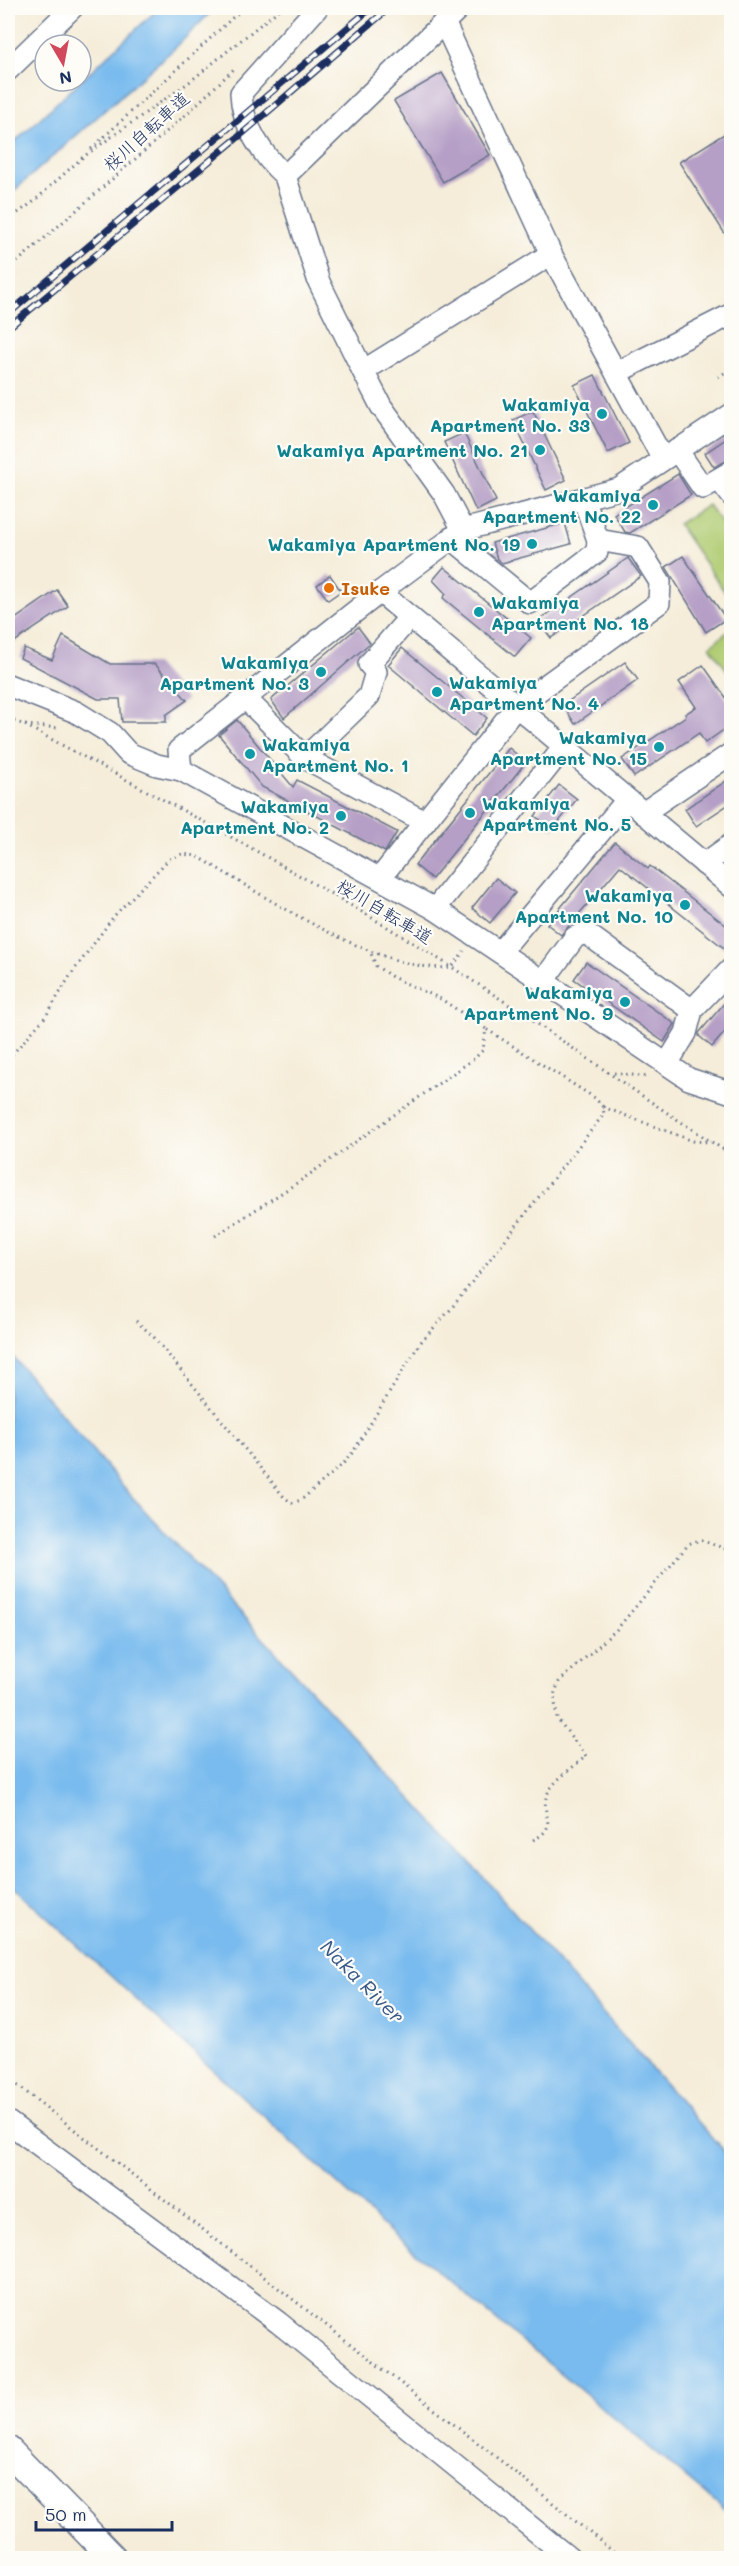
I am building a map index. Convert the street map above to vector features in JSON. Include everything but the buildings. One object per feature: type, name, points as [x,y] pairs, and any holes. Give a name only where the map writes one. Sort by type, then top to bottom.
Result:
[{"type":"main road","points":[[8,2450],[113,2559]]},
{"type":"street","points":[[8,70],[72,8]]},
{"type":"street","points":[[316,8],[241,93],[241,103],[251,133],[272,164],[285,176],[319,282],[381,406],[444,494],[457,534],[530,603],[597,552],[598,540],[583,498]]},
{"type":"street","points":[[285,176],[451,15],[551,254],[616,373],[670,454],[704,488],[725,475],[732,496]]},
{"type":"street","points":[[363,371],[551,254]]},
{"type":"street","points":[[616,373],[732,314]]},
{"type":"street","points":[[181,770],[179,750],[457,534],[619,489],[732,414]]},
{"type":"street","points":[[380,878],[516,707],[659,603],[660,582],[638,547],[598,540]]},
{"type":"street","points":[[380,592],[732,887]]},
{"type":"street","points":[[305,758],[369,696],[376,672],[369,664],[410,617]]},
{"type":"street","points":[[8,685],[76,712],[110,734],[128,753],[157,765],[181,770],[380,878],[435,909],[689,1079],[729,1088]]},
{"type":"street","points":[[245,698],[305,758],[425,822]]},
{"type":"street","points":[[435,909],[564,747]]},
{"type":"street","points":[[500,952],[635,806],[732,753]]},
{"type":"street","points":[[704,864],[732,844]]},
{"type":"street","points":[[543,981],[575,937],[586,933],[692,1010]]},
{"type":"street","points":[[668,1064],[686,1033],[692,1010],[732,968]]},
{"type":"street","points":[[12,2133],[279,2323],[569,2559]]},
{"type":"path","points":[[8,220],[33,202],[83,157],[243,8]]},
{"type":"path","points":[[83,157],[188,83],[281,8]]},
{"type":"path","name":"桜川自転車道","points":[[8,270],[180,120],[238,65]]},
{"type":"path","points":[[718,378],[732,368]]},
{"type":"path","name":"桜川自転車道","points":[[8,718],[23,724],[284,868],[452,967],[732,1155]]},
{"type":"path","points":[[8,1059],[46,1016],[70,976],[114,916],[169,859],[182,854],[197,856],[370,951],[434,969],[452,967]]},
{"type":"path","points":[[370,951],[376,966],[441,999],[595,1098],[603,1107],[693,1141],[713,1142]]},
{"type":"path","points":[[215,1236],[300,1181],[475,1058],[483,1050],[486,1029]]},
{"type":"path","points":[[136,1321],[153,1336],[284,1497],[292,1503],[301,1500],[342,1465],[353,1452],[420,1343],[600,1122],[604,1114],[603,1107]]},
{"type":"path","points":[[533,1840],[542,1835],[549,1824],[546,1799],[552,1787],[586,1756],[557,1718],[554,1695],[559,1682],[617,1629],[688,1544],[700,1540],[732,1551]]},
{"type":"path","points":[[8,2078],[501,2461],[621,2559]]},
{"type":"green space","points":[[708,505],[731,536],[731,601],[678,524]]},
{"type":"green space","points":[[731,629],[731,676],[710,646]]},
{"type":"water","points":[[159,8],[215,8],[176,47],[8,196],[8,148],[67,93],[93,93],[93,69]]},
{"type":"water","name":"Naka River","points":[[8,1351],[134,1499],[478,1871],[731,2159],[731,2515],[389,2231],[8,1882]]},
{"type":"railway","points":[[8,314],[371,8]]},
{"type":"railway","points":[[8,328],[236,139],[389,8]]},
{"type":"place","name":"Wakamiya Apartment No. 33","points":[[602,414]]},
{"type":"place","name":"Wakamiya Apartment No. 21","points":[[540,450]]},
{"type":"place","name":"Wakamiya Apartment No. 22","points":[[653,505]]},
{"type":"place","name":"Wakamiya Apartment No. 19","points":[[532,544]]},
{"type":"place","name":"Isuke","points":[[329,588]]},
{"type":"place","name":"Wakamiya Apartment No. 18","points":[[479,612]]},
{"type":"place","name":"Wakamiya Apartment No. 3","points":[[321,672]]},
{"type":"place","name":"Wakamiya Apartment No. 4","points":[[437,692]]},
{"type":"place","name":"Wakamiya Apartment No. 15","points":[[659,747]]},
{"type":"place","name":"Wakamiya Apartment No. 1","points":[[250,754]]},
{"type":"place","name":"Wakamiya Apartment No. 5","points":[[470,813]]},
{"type":"place","name":"Wakamiya Apartment No. 2","points":[[341,816]]},
{"type":"place","name":"Wakamiya Apartment No. 10","points":[[685,905]]},
{"type":"place","name":"Wakamiya Apartment No. 9","points":[[625,1002]]}]
